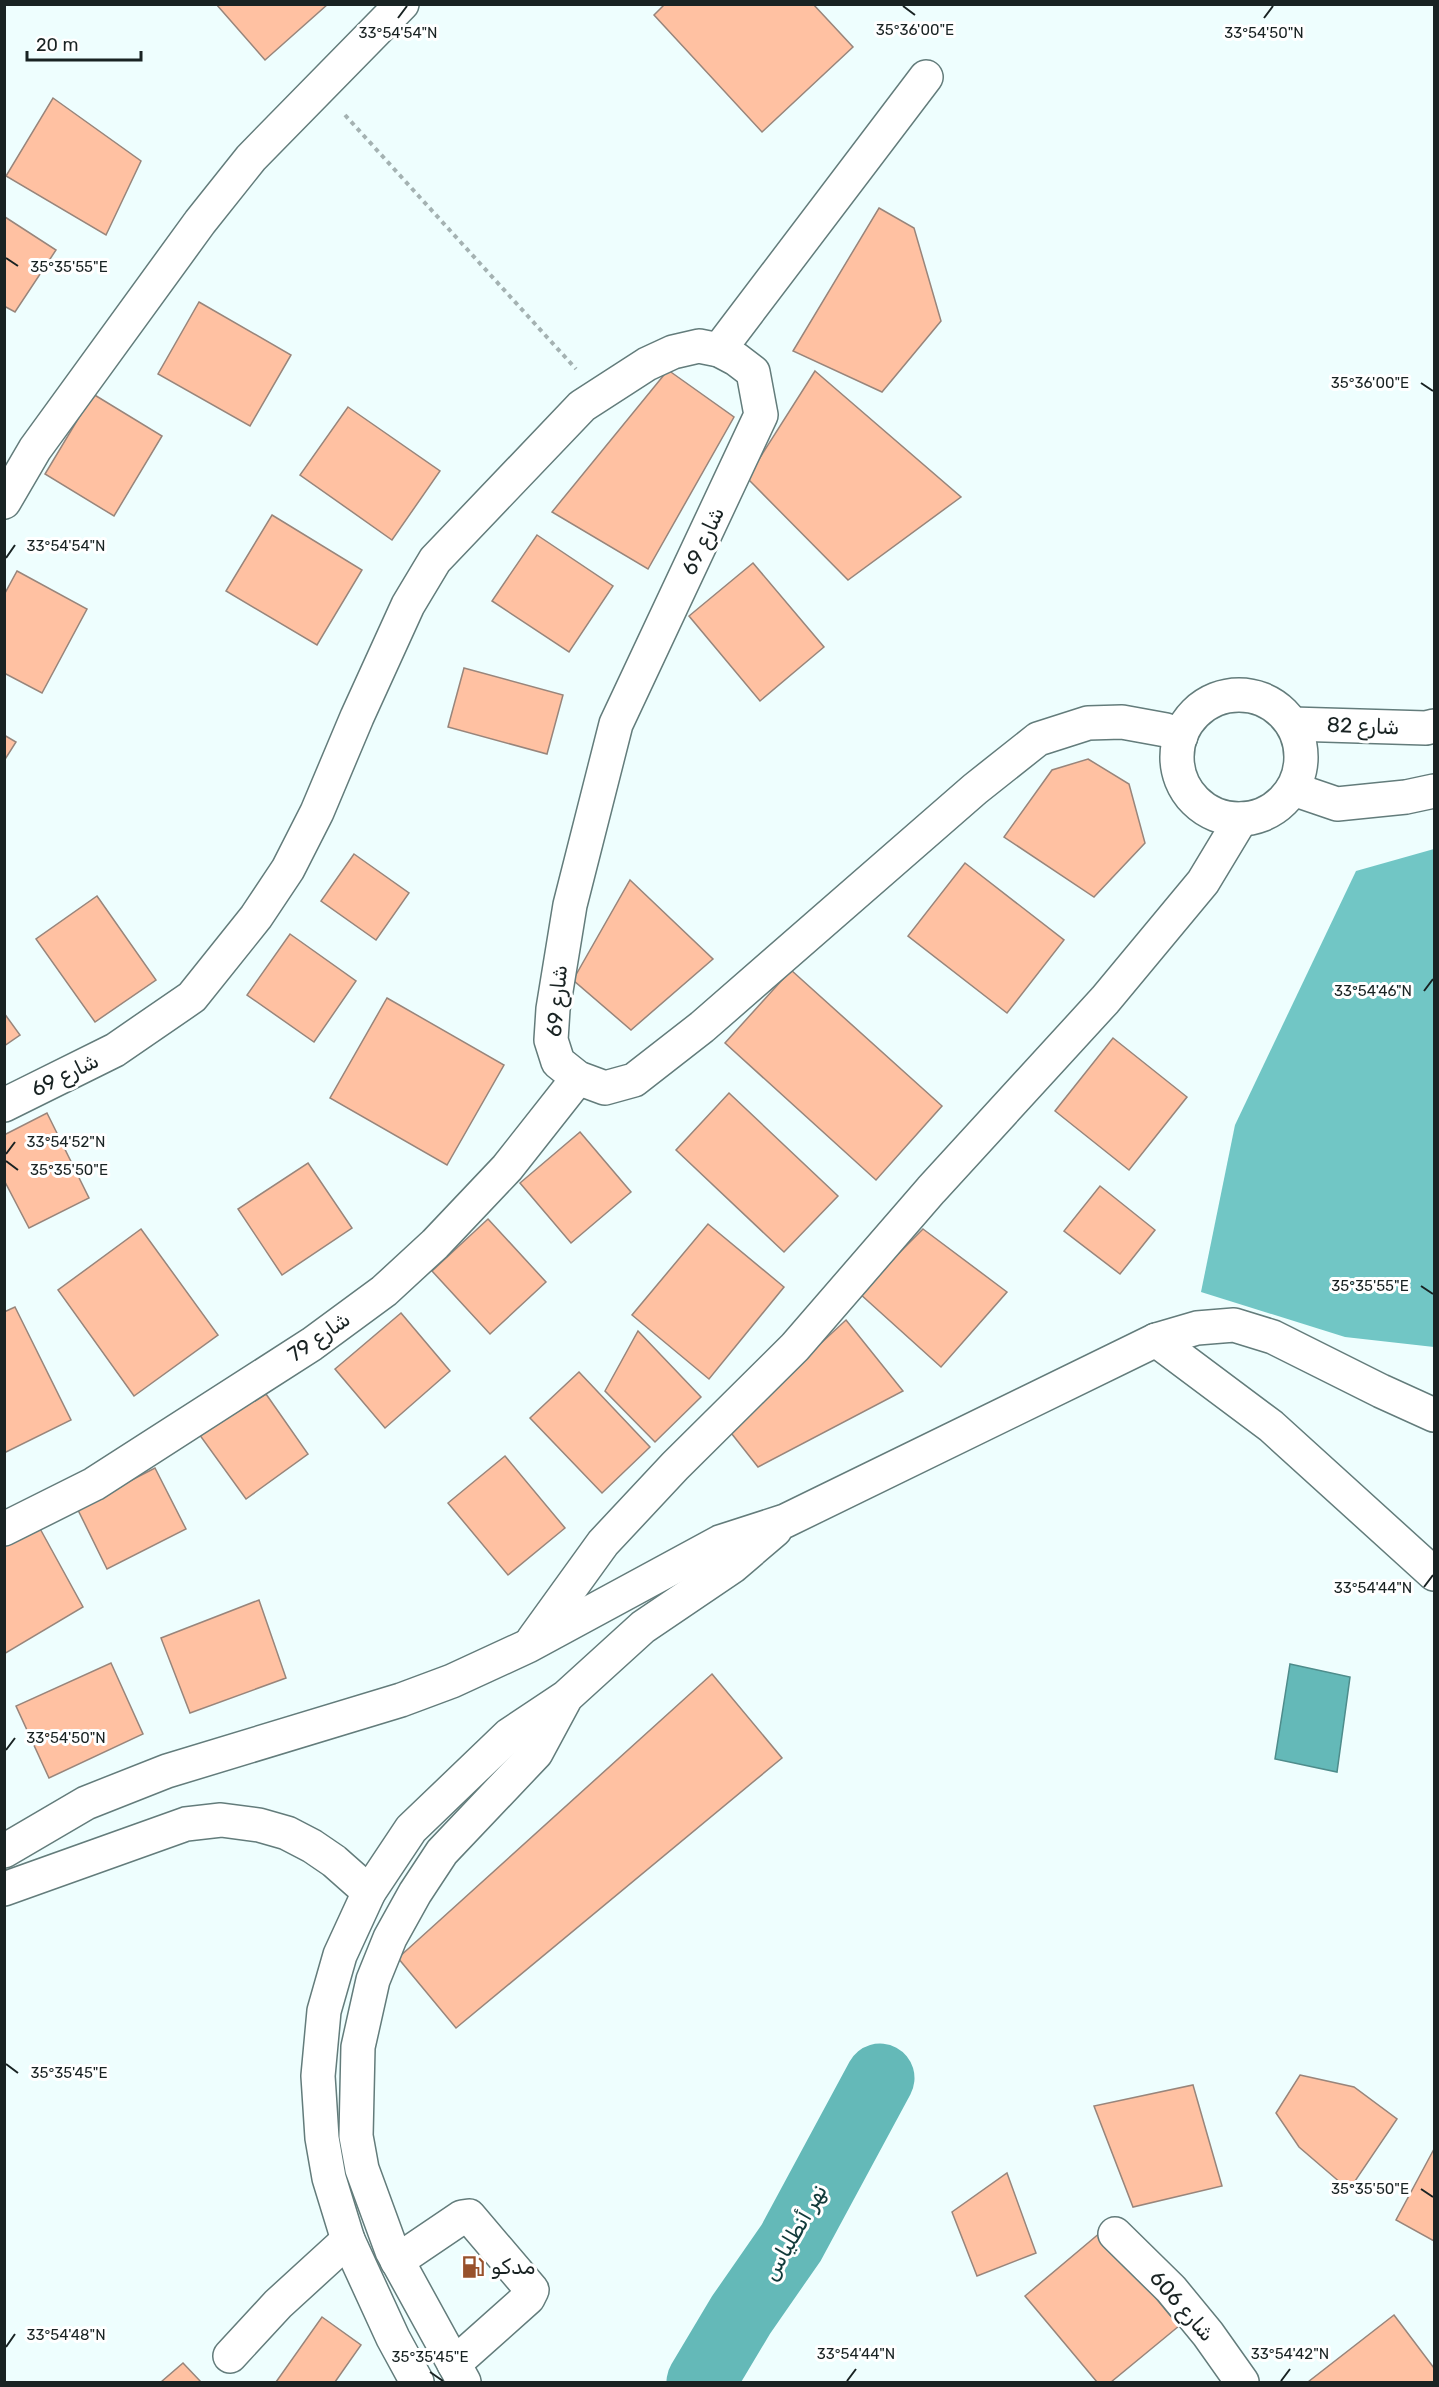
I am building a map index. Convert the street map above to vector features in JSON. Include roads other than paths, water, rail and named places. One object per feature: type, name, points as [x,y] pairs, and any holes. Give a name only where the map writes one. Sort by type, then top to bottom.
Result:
[{"type":"street","points":[[4,502],[35,449],[200,222],[252,158],[402,4]]},
{"type":"street","points":[[719,350],[926,77]]},
{"type":"street","name":"شارع 69","points":[[4,1105],[116,1050],[192,997],[256,917],[288,869],[316,812],[408,605],[435,560],[545,442],[582,406],[647,364],[673,352],[699,346],[719,350],[736,358],[753,372],[761,415],[616,724],[570,904],[553,1009],[551,1040],[558,1062],[578,1078],[605,1088],[634,1080],[702,1026],[975,789],[1038,739],[1088,723],[1122,722],[1166,730],[1181,736]]},
{"type":"street","points":[[1243,695],[1262,699],[1279,709],[1292,724],[1300,745],[1300,768],[1293,789],[1283,801],[1270,810],[1256,817],[1241,819],[1224,817],[1208,811],[1184,786],[1178,770],[1177,753],[1181,736],[1190,719],[1205,705],[1223,697],[1243,695]]},
{"type":"street","name":"شارع 82","points":[[1292,724],[1426,728],[1434,726]]},
{"type":"street","points":[[1293,789],[1337,804],[1406,797],[1434,791]]},
{"type":"street","points":[[528,1646],[603,1542],[675,1466],[795,1347],[931,1190],[1106,1000],[1203,882],[1241,819]]},
{"type":"street","name":"شارع 79","points":[[4,1529],[94,1484],[312,1344],[384,1291],[435,1244],[507,1168],[578,1078]]},
{"type":"street","points":[[4,1851],[86,1803],[167,1771],[401,1700],[452,1681],[528,1646],[720,1542],[785,1521],[1156,1340],[1197,1328],[1234,1325],[1273,1337],[1434,1415]]},
{"type":"street","points":[[1156,1340],[1271,1426],[1434,1574]]},
{"type":"street","points":[[417,2382],[393,2338],[348,2240],[325,2158],[318,2076],[324,2011],[340,1955],[369,1892],[411,1829],[509,1735],[566,1697],[644,1627],[733,1566],[785,1521]]},
{"type":"street","points":[[397,2261],[462,2217],[469,2216],[532,2290],[528,2298],[459,2373],[397,2261],[362,2169],[356,2136],[358,2047],[373,1980],[390,1938],[415,1893],[442,1852],[536,1754],[566,1697]]},
{"type":"street","points":[[4,1889],[186,1824],[221,1820],[287,1833],[334,1861],[369,1892]]},
{"type":"street","name":"شارع 606","points":[[1115,2234],[1171,2289],[1208,2334],[1242,2382]]},
{"type":"street","points":[[230,2356],[278,2304],[348,2240]]},
{"type":"waterway","name":"نهر أنطلياس","points":[[701,2382],[741,2315],[791,2243],[880,2078]]},
{"type":"place","name":"مدكو","points":[[473,2267]]}]
